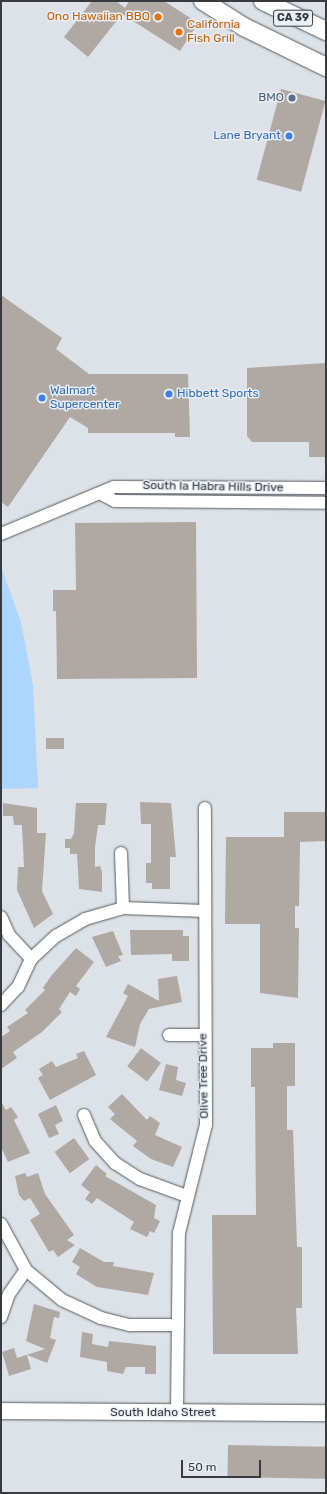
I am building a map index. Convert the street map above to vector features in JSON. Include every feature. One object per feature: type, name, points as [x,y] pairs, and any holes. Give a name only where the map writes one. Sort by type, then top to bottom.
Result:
[{"type":"main road","name":"CA 39","points":[[203,1],[244,28],[326,67]]},
{"type":"main road","name":"CA 39","points":[[263,1],[326,31]]},
{"type":"main road","name":"South Idaho Street","points":[[1,1411],[326,1413]]},
{"type":"street","name":"South la Habra Hills Drive","points":[[1,534],[103,495],[114,488],[133,486],[326,488]]},
{"type":"street","name":"South la Habra Hills Drive","points":[[103,495],[115,501],[326,502]]},
{"type":"street","name":"Olive Tree Drive","points":[[177,1413],[176,1325],[180,1232],[186,1196],[206,1125],[203,1035],[205,808]]},
{"type":"street","points":[[121,854],[123,908]]},
{"type":"street","points":[[1,1005],[18,987],[31,959],[56,936],[85,919],[123,908],[205,911]]},
{"type":"street","points":[[1,917],[9,934],[31,959]]},
{"type":"street","points":[[168,1035],[203,1035]]},
{"type":"street","points":[[84,1115],[95,1141],[115,1163],[140,1179],[186,1196]]},
{"type":"street","points":[[1,1224],[26,1270],[62,1300],[101,1318],[130,1324],[176,1325]]},
{"type":"street","points":[[1,1317],[9,1294],[26,1270]]},
{"type":"shaded area","points":[[1,567],[21,622],[33,685],[38,788],[1,789]]},
{"type":"building","points":[[92,1],[116,1],[125,8],[129,1],[164,1],[198,23],[180,51],[122,14],[88,57],[64,37]]},
{"type":"building","points":[[281,89],[325,101],[301,192],[257,180]]},
{"type":"building","name":"Walmart Supercenter","points":[[1,295],[62,338],[56,349],[89,374],[188,374],[190,437],[175,437],[175,433],[88,433],[88,428],[70,417],[8,507],[1,502]]},
{"type":"building","points":[[326,363],[326,457],[309,457],[309,442],[252,442],[247,436],[247,368]]},
{"type":"building","points":[[196,522],[197,678],[57,679],[56,611],[53,611],[53,590],[76,590],[75,523]]},
{"type":"building","points":[[46,738],[64,738],[64,749],[46,749]]},
{"type":"building","points":[[140,802],[171,803],[176,857],[170,857],[170,889],[152,889],[152,883],[146,883],[146,863],[151,863],[151,824],[141,824]]},
{"type":"building","points":[[3,803],[37,808],[37,833],[46,833],[42,891],[53,914],[34,928],[17,890],[18,867],[24,867],[22,825],[14,825],[13,816],[3,816]]},
{"type":"building","points":[[76,803],[107,803],[105,825],[98,825],[95,847],[95,867],[100,866],[102,872],[102,892],[79,889],[77,854],[70,854],[70,848],[65,848],[65,839],[71,839],[74,833]]},
{"type":"building","points":[[284,812],[326,812],[326,841],[300,842],[299,906],[295,906],[295,928],[299,928],[298,998],[260,993],[260,924],[225,924],[226,837],[284,837]]},
{"type":"building","points":[[130,930],[183,930],[183,936],[189,936],[189,961],[172,961],[172,954],[131,955]]},
{"type":"building","points":[[113,931],[123,955],[118,956],[121,961],[106,967],[92,937]]},
{"type":"building","points":[[76,948],[94,962],[76,986],[80,989],[76,996],[70,992],[59,1009],[62,1012],[42,1032],[13,1052],[17,1058],[1,1069],[1,1037],[10,1031],[7,1027],[28,1013],[25,1010],[45,990],[43,988],[51,976]]},
{"type":"building","points":[[177,976],[182,1002],[149,1009],[140,1024],[135,1047],[106,1037],[128,996],[123,993],[128,984],[159,1001],[158,979]]},
{"type":"building","points":[[273,1043],[295,1043],[295,1086],[287,1086],[287,1130],[293,1130],[297,1247],[302,1247],[302,1308],[296,1308],[298,1354],[213,1354],[212,1215],[256,1215],[255,1087],[251,1087],[251,1048],[273,1048]]},
{"type":"building","points":[[141,1048],[161,1063],[147,1081],[127,1066]]},
{"type":"building","points":[[84,1051],[96,1075],[50,1100],[38,1078],[43,1075],[39,1069],[52,1061],[56,1067],[78,1058],[76,1054]]},
{"type":"building","points":[[166,1064],[178,1067],[176,1080],[186,1083],[182,1096],[159,1090]]},
{"type":"building","points":[[122,1094],[147,1120],[150,1116],[160,1123],[155,1135],[182,1147],[173,1167],[151,1159],[133,1146],[137,1141],[110,1119],[115,1114],[108,1107]]},
{"type":"building","points":[[1,1102],[6,1110],[11,1107],[18,1117],[14,1120],[30,1153],[8,1162],[1,1147]]},
{"type":"building","points":[[56,1105],[63,1121],[55,1125],[59,1134],[49,1138],[38,1114]]},
{"type":"building","points":[[74,1138],[89,1159],[70,1173],[55,1152]]},
{"type":"building","points":[[96,1165],[107,1174],[105,1176],[156,1205],[154,1218],[160,1221],[154,1233],[150,1231],[147,1237],[130,1229],[134,1222],[97,1198],[92,1204],[85,1199],[90,1192],[81,1185]]},
{"type":"building","points":[[25,1173],[27,1177],[38,1173],[45,1194],[74,1235],[67,1240],[75,1245],[58,1257],[53,1250],[49,1252],[30,1220],[40,1214],[30,1198],[24,1201],[19,1195],[15,1176]]},
{"type":"building","points":[[80,1248],[104,1262],[114,1262],[113,1266],[154,1273],[148,1295],[97,1287],[76,1274],[80,1267],[72,1262]]},
{"type":"building","points":[[34,1304],[60,1312],[59,1318],[54,1317],[50,1338],[56,1340],[47,1363],[27,1355],[31,1369],[9,1376],[2,1352],[14,1348],[17,1358],[45,1349],[26,1341]]},
{"type":"building","points":[[82,1332],[93,1334],[92,1344],[108,1347],[109,1341],[156,1346],[156,1374],[145,1374],[145,1367],[126,1367],[123,1374],[107,1371],[107,1362],[80,1357]]},
{"type":"building","points":[[228,1445],[326,1447],[325,1479],[227,1477]]},
{"type":"place","name":"Ono Hawaiian BBQ","points":[[158,17]]},
{"type":"place","name":"California Fish Grill","points":[[179,32]]},
{"type":"place","name":"BMO","points":[[292,98]]},
{"type":"place","name":"Lane Bryant","points":[[289,136]]},
{"type":"place","name":"Hibbett Sports","points":[[169,394]]},
{"type":"place","name":"Walmart Supercenter","points":[[42,398]]}]
